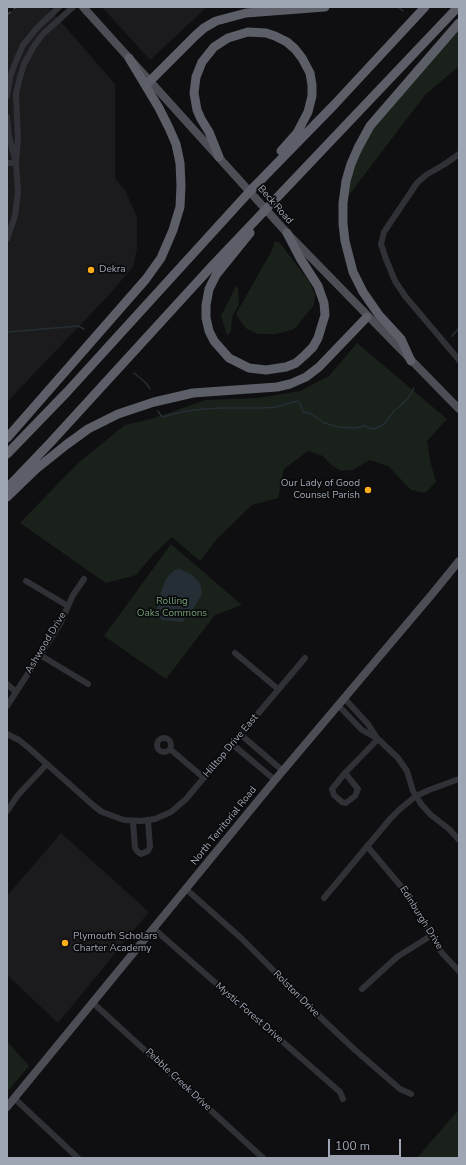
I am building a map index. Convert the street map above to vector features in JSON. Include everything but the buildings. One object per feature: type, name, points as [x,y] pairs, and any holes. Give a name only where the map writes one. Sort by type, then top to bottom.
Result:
[{"type":"highway","points":[[150,81],[196,35],[216,21],[246,13],[325,7]]},
{"type":"highway","points":[[7,454],[67,392],[251,190],[334,105],[426,7]]},
{"type":"highway","points":[[7,488],[212,266],[458,7]]},
{"type":"highway","points":[[411,361],[401,339],[379,315],[363,292],[354,272],[345,241],[343,224],[343,203],[346,181],[351,164],[370,126],[459,23]]},
{"type":"highway","points":[[219,157],[209,132],[201,119],[195,100],[195,82],[202,62],[210,51],[219,44],[238,34],[256,32],[266,33],[280,39],[295,50],[308,68],[312,85],[311,105],[297,133],[262,171],[251,190]]},
{"type":"highway","points":[[7,438],[146,279],[161,258],[174,230],[180,207],[181,185],[180,163],[176,144],[159,108],[128,58]]},
{"type":"highway","points":[[277,198],[216,275],[209,289],[206,305],[206,318],[214,342],[229,358],[256,370],[276,370],[296,363],[313,347],[322,326],[324,309],[321,292],[300,258],[287,233]]},
{"type":"highway","points":[[7,497],[36,469],[66,445],[88,430],[118,414],[161,400],[194,393],[278,387],[290,384],[306,377],[320,367],[367,317]]},
{"type":"main road","name":"Beck Road","points":[[83,7],[287,233],[459,410]]},
{"type":"main road","name":"North Territorial Road","points":[[7,1107],[275,780],[434,593],[459,561]]},
{"type":"street","points":[[7,96],[10,77],[18,56],[30,36],[59,7]]},
{"type":"street","points":[[16,162],[18,138],[16,104],[19,81],[24,64],[38,40],[73,7]]},
{"type":"street","points":[[42,23],[48,29]]},
{"type":"street","points":[[7,117],[9,137],[16,162],[18,179],[17,203],[14,220],[7,239]]},
{"type":"street","points":[[459,154],[426,175],[417,183],[384,232],[381,244],[396,281],[405,296],[459,360]]},
{"type":"street","points":[[7,163],[16,162]]},
{"type":"street","name":"Ashwood Drive","points":[[7,706],[60,624],[76,590],[84,579]]},
{"type":"street","points":[[26,581],[68,606]]},
{"type":"street","points":[[236,653],[278,690]]},
{"type":"street","points":[[40,654],[88,684]]},
{"type":"street","name":"Hilltop Drive East","points":[[7,734],[19,740],[102,812],[116,818],[133,821],[148,820],[164,816],[186,800],[305,658]]},
{"type":"street","points":[[7,684],[16,692]]},
{"type":"street","points":[[344,698],[368,724],[378,739],[404,765],[416,796],[431,815],[449,829],[459,840]]},
{"type":"street","points":[[338,705],[362,730],[378,739]]},
{"type":"street","points":[[240,734],[283,771]]},
{"type":"street","points":[[345,774],[358,789],[355,796],[346,803],[342,802],[334,795],[332,789],[345,774],[378,739]]},
{"type":"street","points":[[232,744],[275,780]]},
{"type":"street","points":[[170,749],[204,778]]},
{"type":"street","points":[[7,811],[18,795],[46,764]]},
{"type":"street","points":[[324,898],[394,815],[416,796],[440,785],[459,779]]},
{"type":"street","points":[[133,821],[135,848],[141,854],[148,851],[150,847],[148,820]]},
{"type":"street","name":"Edinburgh Drive","points":[[367,846],[405,891],[445,957],[459,971]]},
{"type":"street","name":"Rolston Drive","points":[[186,889],[241,938],[320,1017],[356,1050],[400,1089],[410,1094]]},
{"type":"street","name":"Mystic Forest Drive","points":[[153,928],[340,1092],[343,1099]]},
{"type":"street","points":[[362,989],[397,957],[432,935]]},
{"type":"street","name":"Pebble Creek Drive","points":[[92,1002],[263,1158]]},
{"type":"street","points":[[14,1098],[78,1158]]},
{"type":"shaded area","points":[[16,7],[48,7],[115,84],[115,178],[125,190],[137,217],[137,249],[133,267],[108,296],[7,402],[7,15]]},
{"type":"shaded area","points":[[102,7],[207,7],[150,60]]},
{"type":"shaded area","points":[[180,569],[192,575],[199,582],[202,594],[191,612],[182,622],[162,620],[158,616],[156,610],[160,594],[166,579],[175,570]]},
{"type":"shaded area","name":"Plymouth Scholars Charter Academy","points":[[61,833],[149,912],[58,1023],[7,975],[7,896]]},
{"type":"green space","points":[[459,28],[459,66],[425,95],[343,203],[346,181],[370,126]]},
{"type":"green space","points":[[275,241],[280,243],[309,281],[315,295],[314,305],[292,330],[275,334],[258,334],[247,329],[237,316],[237,312],[271,252]]},
{"type":"green space","points":[[236,286],[238,289],[239,304],[232,317],[231,331],[227,335],[221,316]]},
{"type":"green space","points":[[357,343],[447,419],[427,441],[436,482],[425,493],[411,490],[388,466],[370,460],[352,470],[341,471],[330,464],[323,456],[308,451],[284,469],[278,498],[252,505],[217,539],[200,561],[172,537],[152,556],[136,575],[106,583],[20,523],[78,463],[125,425],[151,419],[206,400],[257,398],[300,391],[329,376]]},
{"type":"green space","name":"Rolling Oaks Commons","points":[[171,544],[242,605],[215,615],[166,679],[104,636]]},
{"type":"green space","points":[[7,1041],[29,1066],[7,1092]]},
{"type":"green space","points":[[459,1109],[459,1158],[417,1158]]},
{"type":"waterway","points":[[398,7],[403,11]]},
{"type":"waterway","points":[[7,332],[78,326],[84,329]]},
{"type":"waterway","points":[[452,336],[459,328]]},
{"type":"waterway","points":[[134,373],[146,383],[150,389]]},
{"type":"waterway","points":[[158,411],[162,417],[186,411],[205,409],[276,407],[297,401],[300,403],[303,412],[312,414],[324,423],[339,427],[355,428],[365,426],[375,429],[384,424],[394,411],[409,397],[414,388]]},
{"type":"railway","points":[[7,15],[16,7]]},
{"type":"place","name":"Dekra","points":[[91,270]]},
{"type":"place","name":"Our Lady of Good Counsel Parish","points":[[368,490]]},
{"type":"place","name":"Plymouth Scholars Charter Academy","points":[[65,943]]}]
